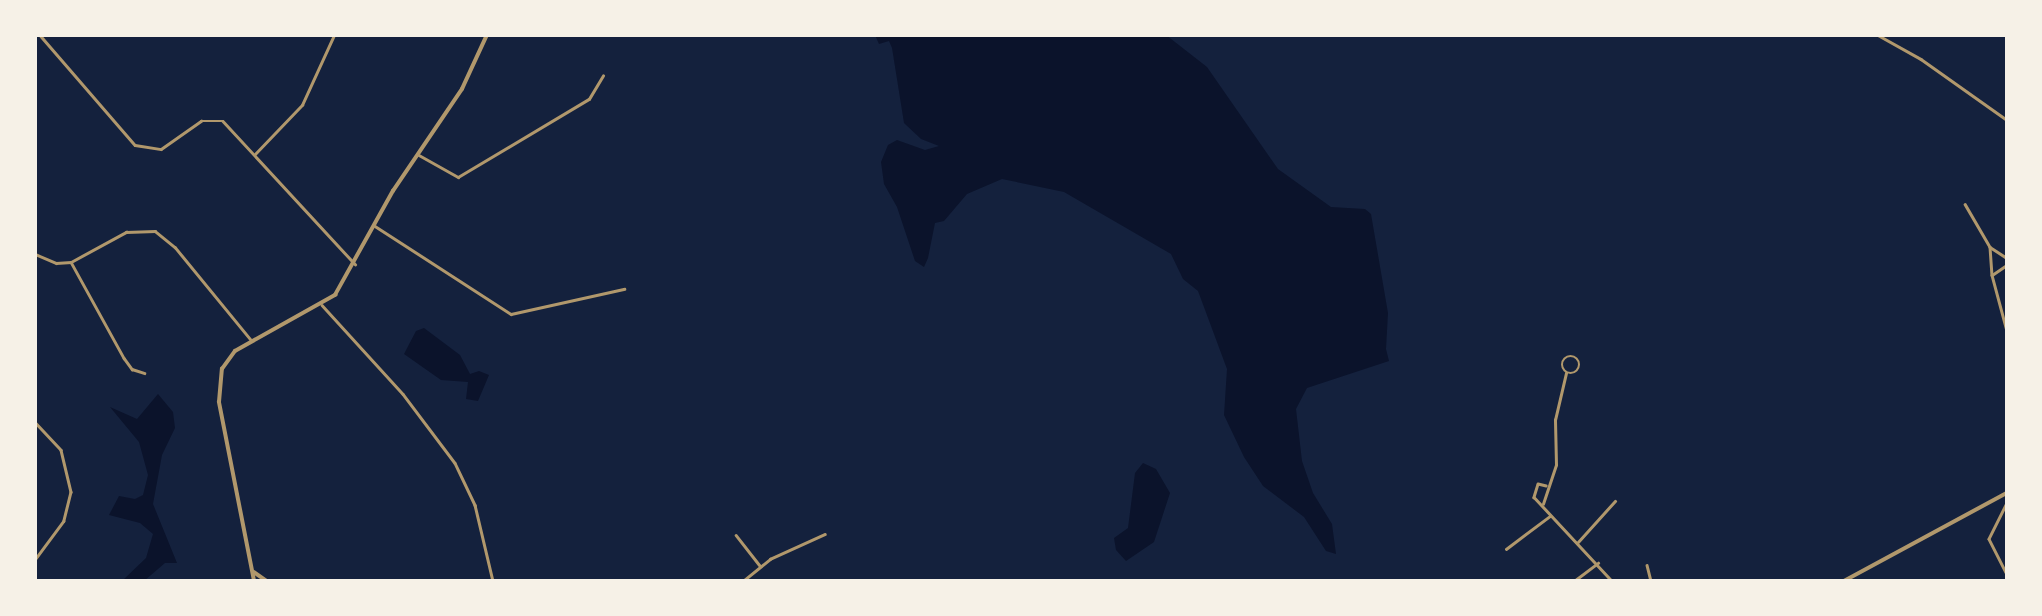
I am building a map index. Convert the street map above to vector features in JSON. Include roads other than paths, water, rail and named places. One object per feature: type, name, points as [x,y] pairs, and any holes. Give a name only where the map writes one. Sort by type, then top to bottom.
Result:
[{"type":"street","points":[[40,35],[105,115],[135,145],[157,149],[169,146],[196,124],[212,118],[228,125],[355,264]]},
{"type":"street","points":[[254,154],[302,104],[334,35]]},
{"type":"street","points":[[254,581],[232,478],[219,391],[225,362],[251,340],[322,305],[335,295],[375,226],[462,89],[487,35]]},
{"type":"street","points":[[1878,35],[1922,59],[2007,120]]},
{"type":"street","points":[[419,155],[458,177],[589,99],[603,76]]},
{"type":"street","points":[[1965,204],[1990,247],[1992,275],[2007,331]]},
{"type":"street","points":[[375,226],[512,314],[624,289]]},
{"type":"street","points":[[35,254],[56,263],[71,262],[126,232],[155,231],[175,247],[251,340]]},
{"type":"street","points":[[1990,247],[2007,258]]},
{"type":"street","points":[[71,262],[124,358],[132,369],[144,373]]},
{"type":"street","points":[[1992,275],[2007,265]]},
{"type":"street","points":[[322,305],[403,394],[455,463],[475,505],[493,581]]},
{"type":"street","points":[[1543,504],[1549,494],[1546,486],[1556,465],[1555,420],[1566,373],[1565,358],[1576,356],[1581,367],[1572,374],[1566,373]]},
{"type":"street","points":[[35,422],[61,450],[71,492],[62,524],[35,560]]},
{"type":"street","points":[[1546,486],[1538,484],[1534,490],[1550,516],[1578,542],[1612,581]]},
{"type":"street","points":[[1844,581],[2007,493]]},
{"type":"street","points":[[1578,542],[1615,501]]},
{"type":"street","points":[[2007,503],[1989,539],[2007,574]]},
{"type":"street","points":[[1506,549],[1550,516]]},
{"type":"street","points":[[743,581],[760,566],[825,534]]},
{"type":"street","points":[[736,535],[760,566]]},
{"type":"street","points":[[1574,581],[1598,563]]},
{"type":"street","points":[[1647,565],[1651,581]]},
{"type":"street","points":[[254,572],[267,581]]},
{"type":"water","points":[[875,35],[1166,35],[1207,67],[1278,169],[1331,207],[1365,209],[1371,214],[1388,313],[1386,349],[1389,361],[1307,388],[1296,409],[1302,461],[1313,493],[1332,524],[1336,554],[1326,551],[1304,517],[1263,486],[1244,457],[1224,415],[1227,369],[1198,291],[1183,279],[1171,254],[1064,192],[1002,179],[967,194],[944,221],[935,223],[924,267],[915,261],[897,207],[884,184],[881,162],[888,145],[897,140],[925,150],[939,146],[921,139],[904,123],[892,48],[889,41],[879,44]]},
{"type":"water","points":[[424,328],[460,355],[470,374],[479,371],[489,375],[478,401],[466,399],[468,382],[441,380],[404,354],[416,331]]},
{"type":"water","points":[[158,394],[173,412],[175,428],[162,455],[153,504],[177,563],[165,563],[144,581],[122,581],[146,558],[153,534],[140,523],[109,515],[119,496],[135,499],[143,495],[148,475],[139,442],[110,407],[137,419]]},
{"type":"water","points":[[1143,463],[1156,469],[1170,493],[1154,542],[1126,561],[1116,550],[1114,538],[1128,528],[1135,473]]}]
